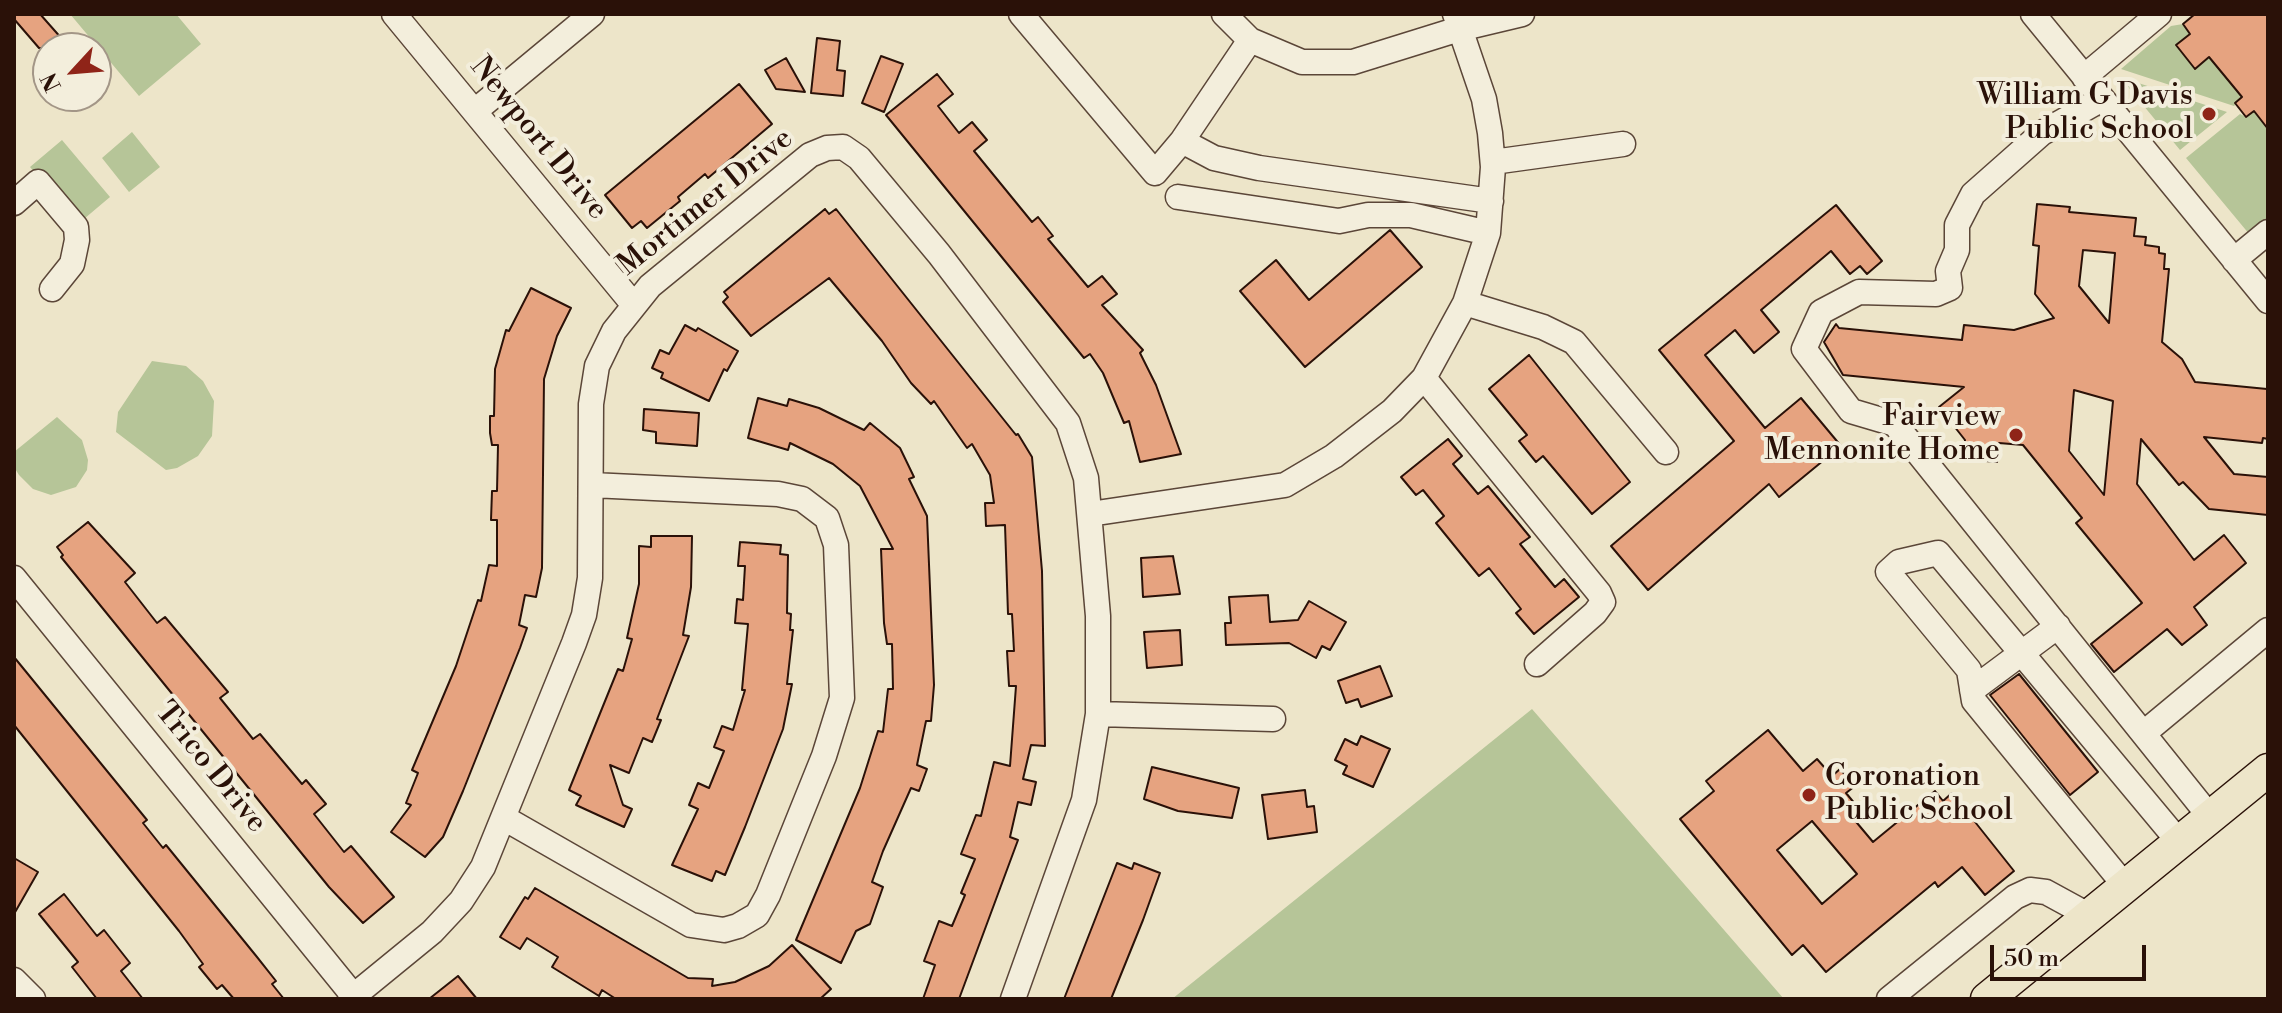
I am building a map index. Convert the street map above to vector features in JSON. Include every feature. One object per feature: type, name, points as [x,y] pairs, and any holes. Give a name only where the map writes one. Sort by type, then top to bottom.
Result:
[{"type":"main road","points":[[1987,999],[2268,770]]},
{"type":"street","name":"Newport Drive","points":[[394,14],[633,304]]},
{"type":"street","points":[[475,111],[592,14]]},
{"type":"street","points":[[1021,14],[1155,173],[1182,141],[1250,40]]},
{"type":"street","points":[[1224,14],[1250,40],[1302,62],[1353,62],[1457,22],[1522,14]]},
{"type":"street","points":[[2033,14],[2268,301]]},
{"type":"street","points":[[2084,77],[2159,14]]},
{"type":"street","points":[[1090,514],[1285,485],[1310,472],[1369,429],[1424,378],[1465,303],[1488,233],[1491,201],[1493,162],[1484,99],[1457,22]]},
{"type":"street","points":[[2102,99],[2042,133],[1973,194],[1957,225],[1957,250],[1948,271],[1950,288],[1936,294],[1859,292],[1821,312],[1804,349],[1851,411],[1895,424],[2211,818]]},
{"type":"street","points":[[1182,141],[1214,158],[1259,168],[1491,201]]},
{"type":"street","points":[[1493,162],[1623,144]]},
{"type":"street","name":"Mortimer Drive","points":[[353,998],[432,932],[461,901],[483,867],[584,615],[590,578],[591,404],[597,366],[614,331],[633,304],[810,155],[827,148],[843,147],[859,158],[939,254],[1068,423],[1080,452],[1090,514],[1098,616],[1098,714],[1084,800],[1013,999]]},
{"type":"street","points":[[14,203],[38,182],[76,227],[72,264],[52,289]]},
{"type":"street","points":[[1178,197],[1339,221],[1368,215],[1411,215],[1488,233]]},
{"type":"street","points":[[2234,260],[2268,232]]},
{"type":"street","points":[[1465,303],[1543,327],[1574,342],[1666,452]]},
{"type":"street","points":[[1424,378],[1599,593],[1603,602],[1595,613],[1537,664]]},
{"type":"street","points":[[504,818],[691,925],[724,930],[738,926],[757,915],[768,895],[824,756],[842,698],[836,545],[827,518],[802,499],[778,494],[592,485]]},
{"type":"street","points":[[2126,887],[1974,701],[1969,670],[1888,572],[1899,562],[1938,553],[2180,843]]},
{"type":"street","name":"Trico Drive","points":[[14,578],[353,998]]},
{"type":"street","points":[[1972,690],[2021,650],[2058,626]]},
{"type":"street","points":[[2144,733],[2268,630]]},
{"type":"street","points":[[1098,714],[1273,719]]},
{"type":"street","points":[[1889,999],[2015,897],[2030,890],[2046,892],[2090,916]]},
{"type":"street","points":[[14,980],[33,999]]},
{"type":"green space","points":[[70,14],[176,14],[201,44],[139,96],[112,64],[112,32],[85,32]]},
{"type":"green space","points":[[2183,24],[2190,34],[2176,46],[2194,68],[2209,57],[2242,97],[2234,106],[2121,69],[2171,26]]},
{"type":"green space","points":[[2120,77],[2227,112],[2180,150]]},
{"type":"green space","points":[[2254,111],[2268,129],[2268,225],[2250,235],[2186,158],[2240,114],[2246,117]]},
{"type":"green space","points":[[132,132],[160,167],[129,192],[102,158]]},
{"type":"green space","points":[[62,140],[110,197],[78,224],[30,167]]},
{"type":"green space","points":[[152,361],[186,366],[203,381],[214,401],[212,436],[198,456],[177,468],[166,470],[116,432],[118,412]]},
{"type":"green space","points":[[57,417],[82,440],[88,460],[87,470],[76,487],[51,495],[33,489],[19,475],[14,467],[14,452]]},
{"type":"green space","points":[[1532,709],[1784,999],[1172,999]]},
{"type":"building","points":[[14,14],[40,14],[56,32],[32,32],[32,40],[14,19]]},
{"type":"building","points":[[2195,14],[2268,14],[2268,129],[2254,111],[2246,117],[2235,103],[2242,97],[2209,57],[2195,69],[2176,45],[2190,34],[2183,24]]},
{"type":"building","points":[[817,38],[840,41],[837,70],[845,71],[843,96],[811,93]]},
{"type":"building","points":[[881,56],[903,64],[884,112],[862,103]]},
{"type":"building","points":[[786,58],[805,92],[776,89],[765,70]]},
{"type":"building","points":[[937,74],[953,94],[938,106],[959,133],[972,122],[987,140],[974,151],[1032,222],[1038,217],[1053,236],[1048,239],[1088,287],[1102,276],[1117,294],[1102,305],[1143,350],[1140,353],[1156,385],[1181,454],[1140,462],[1129,421],[1124,423],[1103,373],[1090,354],[1084,358],[886,115]]},
{"type":"building","points":[[739,84],[772,124],[708,178],[705,174],[678,197],[680,201],[647,228],[641,221],[632,228],[605,195]]},
{"type":"building","name":"Fairview Mennonite Home","points":[[2037,204],[2070,207],[2069,212],[2136,218],[2134,236],[2146,237],[2145,245],[2159,247],[2159,253],[2165,254],[2164,269],[2169,269],[2162,342],[2182,359],[2195,382],[2267,389],[2268,439],[2263,438],[2262,443],[2204,437],[2234,474],[2268,477],[2268,515],[2209,509],[2183,482],[2179,485],[2141,439],[2137,484],[2194,560],[2224,535],[2246,563],[2194,607],[2207,625],[2182,645],[2167,629],[2114,672],[2091,644],[2142,603],[2076,523],[2082,518],[2023,445],[1999,443],[1997,462],[1963,459],[1965,440],[1939,407],[1964,387],[1843,375],[1824,342],[1836,324],[1839,328],[1962,340],[1964,325],[2014,330],[2054,318],[2035,294],[2039,246],[2033,245]],"holes":[[[2083,250],[2115,253],[2109,323],[2079,286]],[[2074,390],[2113,401],[2104,495],[2069,451]]]},
{"type":"building","points":[[1836,205],[1882,261],[1867,274],[1860,266],[1850,274],[1831,251],[1761,310],[1779,332],[1754,353],[1735,330],[1705,355],[1765,428],[1801,398],[1841,446],[1779,497],[1769,484],[1648,590],[1611,546],[1734,441],[1659,350]]},
{"type":"building","points":[[825,209],[829,214],[836,209],[1018,434],[1032,457],[1042,571],[1045,746],[1031,745],[1023,779],[1036,782],[1031,805],[1018,802],[1010,837],[1018,840],[959,999],[923,999],[935,965],[924,961],[939,921],[952,926],[965,895],[961,893],[975,859],[961,854],[976,815],[981,816],[994,762],[1010,766],[1016,686],[1009,686],[1007,651],[1014,651],[1012,614],[1008,614],[1005,525],[986,526],[985,503],[994,503],[990,475],[972,444],[967,448],[934,401],[931,404],[911,383],[882,341],[829,278],[751,336],[723,302],[728,297],[724,292]]},
{"type":"building","points":[[1390,230],[1422,267],[1305,367],[1240,291],[1276,260],[1309,300]]},
{"type":"building","points":[[531,288],[571,308],[557,336],[544,379],[542,568],[536,597],[525,595],[519,625],[527,628],[463,791],[443,837],[425,857],[391,832],[411,805],[406,803],[418,773],[412,770],[456,666],[478,600],[481,601],[489,565],[497,566],[497,520],[491,520],[492,491],[497,491],[498,445],[492,445],[490,433],[490,416],[494,416],[495,369],[506,330],[509,331]]},
{"type":"building","points":[[685,325],[696,331],[698,328],[738,351],[727,371],[724,369],[709,401],[661,378],[663,373],[652,368],[660,350],[669,354]]},
{"type":"building","points":[[1529,355],[1630,482],[1592,514],[1543,456],[1536,462],[1519,441],[1527,435],[1489,389]]},
{"type":"building","points":[[758,398],[787,406],[789,399],[819,408],[864,430],[870,423],[900,448],[914,477],[909,479],[927,516],[934,685],[931,721],[926,721],[917,765],[927,769],[919,791],[911,788],[883,851],[872,882],[883,887],[870,924],[856,931],[841,963],[796,940],[860,788],[878,731],[883,732],[888,689],[893,689],[892,644],[887,644],[884,623],[881,549],[893,549],[860,486],[833,464],[790,443],[788,450],[748,438]]},
{"type":"building","points":[[644,409],[699,413],[697,446],[656,443],[656,432],[643,430]]},
{"type":"building","points":[[1448,439],[1462,456],[1453,464],[1478,494],[1488,486],[1530,537],[1520,544],[1555,587],[1564,579],[1579,597],[1534,634],[1516,613],[1521,609],[1489,568],[1479,576],[1436,523],[1444,516],[1423,490],[1416,495],[1401,477]]},
{"type":"building","points":[[88,522],[135,573],[125,582],[157,623],[165,617],[228,692],[220,698],[253,739],[260,734],[302,784],[306,780],[326,804],[314,814],[344,852],[351,846],[394,897],[363,923],[329,887],[61,557],[63,555],[57,547]]},
{"type":"building","points":[[651,536],[692,536],[691,587],[683,635],[689,636],[657,719],[661,720],[652,742],[643,738],[629,773],[610,765],[623,805],[632,809],[624,827],[576,805],[581,796],[569,790],[618,669],[623,671],[632,639],[627,638],[639,584],[639,546],[651,547]]},
{"type":"building","points":[[740,542],[781,545],[780,554],[788,555],[787,613],[791,614],[790,630],[793,630],[787,684],[792,684],[783,729],[745,827],[725,875],[716,871],[712,881],[672,865],[698,809],[689,805],[698,783],[709,788],[724,751],[714,747],[722,726],[733,730],[745,690],[742,690],[748,624],[735,623],[737,599],[743,600],[745,566],[738,566]]},
{"type":"building","points":[[1173,556],[1180,594],[1143,597],[1141,558]]},
{"type":"building","points":[[1268,595],[1270,622],[1298,620],[1309,601],[1346,622],[1330,650],[1322,646],[1316,658],[1289,643],[1226,645],[1225,623],[1231,623],[1229,597]]},
{"type":"building","points":[[1180,630],[1182,665],[1147,668],[1144,632]]},
{"type":"building","points":[[14,657],[147,820],[143,823],[163,848],[166,845],[276,981],[272,984],[284,999],[234,999],[222,985],[217,989],[199,967],[203,964],[179,931],[14,725]]},
{"type":"building","points":[[1380,666],[1392,696],[1361,707],[1358,699],[1346,703],[1338,681]]},
{"type":"building","points":[[2019,674],[2098,772],[2070,795],[1990,695]]},
{"type":"building","points":[[1768,730],[1803,771],[1817,759],[1832,776],[1840,769],[1855,786],[1846,793],[1860,810],[1852,817],[1873,842],[1935,791],[1943,801],[1952,793],[2014,871],[1985,895],[1962,867],[1938,887],[1935,882],[1826,972],[1803,945],[1792,955],[1680,819],[1714,791],[1706,781]],"holes":[[[1812,821],[1857,874],[1822,904],[1777,850]]]},
{"type":"building","points":[[1361,736],[1390,749],[1373,787],[1343,774],[1347,766],[1335,760],[1345,739],[1357,745]]},
{"type":"building","points":[[1152,767],[1239,788],[1232,818],[1178,811],[1144,799]]},
{"type":"building","points":[[1305,790],[1307,807],[1314,806],[1317,832],[1268,839],[1262,795]]},
{"type":"building","points":[[14,858],[38,872],[14,914]]},
{"type":"building","points":[[1117,863],[1132,869],[1134,863],[1160,873],[1143,920],[1111,999],[1064,999]]},
{"type":"building","points":[[535,888],[688,978],[713,979],[712,986],[735,982],[769,966],[792,945],[831,989],[820,999],[616,999],[602,990],[599,996],[552,967],[558,957],[527,938],[520,949],[500,937],[525,897],[528,899]]},
{"type":"building","points":[[64,894],[97,936],[104,930],[130,963],[121,971],[143,999],[97,999],[72,967],[78,962],[39,914]]},
{"type":"building","points":[[458,976],[477,999],[429,999]]},
{"type":"place","name":"William G Davis Public School","points":[[2209,114]]},
{"type":"place","name":"Fairview Mennonite Home","points":[[2016,435]]},
{"type":"place","name":"Coronation Public School","points":[[1809,795]]}]
